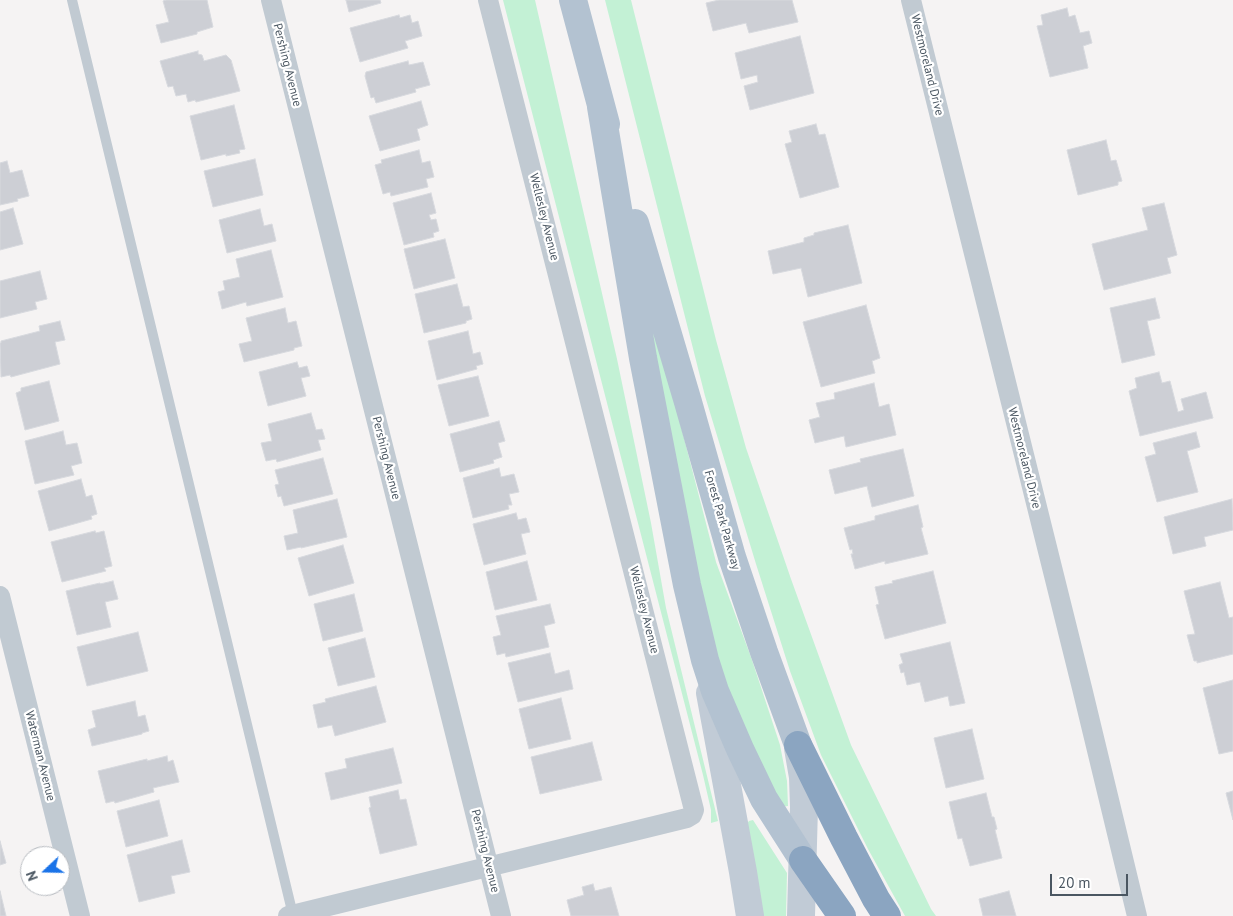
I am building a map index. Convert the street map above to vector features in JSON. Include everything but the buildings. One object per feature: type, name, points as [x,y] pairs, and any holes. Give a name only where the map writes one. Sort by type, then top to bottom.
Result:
[{"type":"highway","name":"Forest Park Parkway","points":[[798,745],[844,838],[887,916]]},
{"type":"highway","name":"Forest Park Parkway","points":[[803,860],[842,916]]},
{"type":"main road","name":"Forest Park Parkway","points":[[573,0],[601,107],[732,557],[798,745]]},
{"type":"main road","name":"Forest Park Parkway","points":[[601,107],[643,358],[687,585],[705,660],[715,691],[764,798],[803,860]]},
{"type":"street","name":"Pershing Avenue","points":[[271,0],[501,916]]},
{"type":"street","name":"Wellesley Avenue","points":[[290,915],[687,818],[692,816],[694,810],[488,0]]},
{"type":"street","name":"Westmoreland Drive","points":[[911,0],[1077,669],[1136,916]]},
{"type":"street","name":"Waterman Avenue","points":[[0,596],[80,916]]},
{"type":"street","points":[[705,660],[750,916]]},
{"type":"street","points":[[798,745],[804,807],[801,916]]},
{"type":"lane","points":[[72,0],[290,915]]},
{"type":"green space","points":[[503,0],[535,0],[617,359],[651,523],[666,608],[718,821],[711,823],[711,810],[703,775]]},
{"type":"green space","points":[[605,0],[631,0],[716,340],[746,448],[851,745],[936,916],[905,916],[868,849],[821,755],[790,671],[705,396]]},
{"type":"green space","points":[[650,318],[677,411],[716,562],[752,660],[780,745],[787,781],[788,806],[781,807],[736,712],[715,649],[698,580]]},
{"type":"green space","points":[[753,820],[787,873],[786,916],[760,916],[746,825],[749,821]]}]
